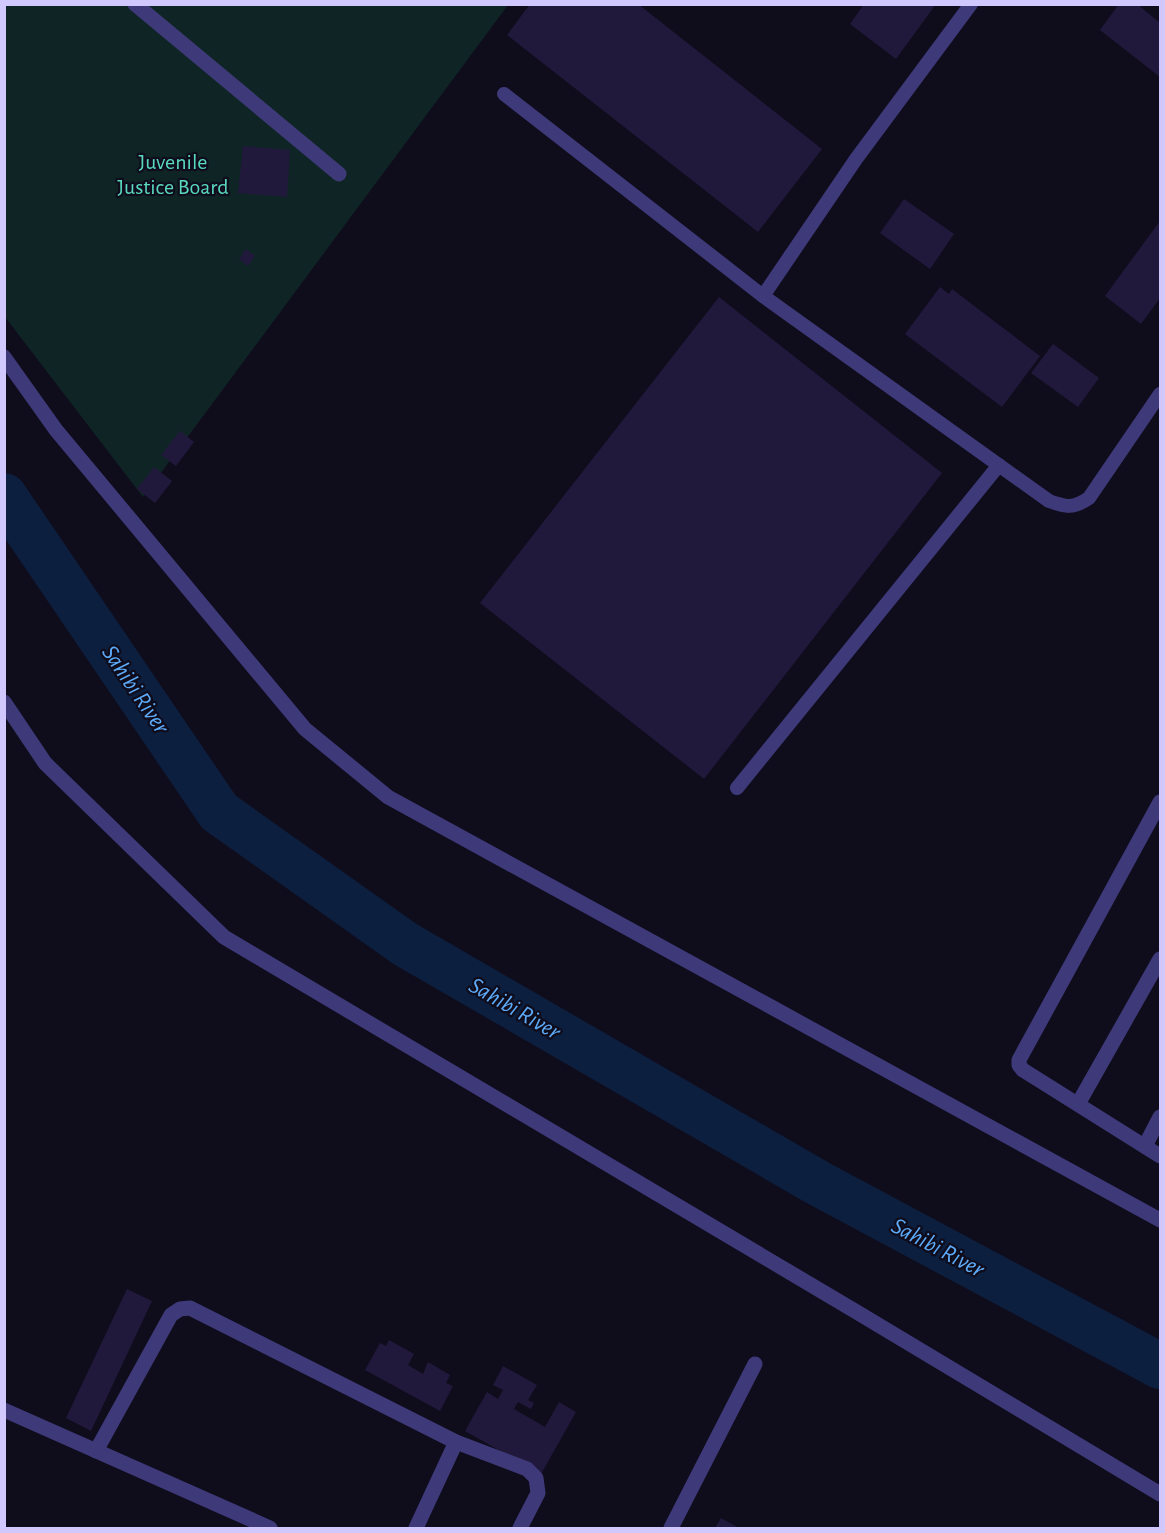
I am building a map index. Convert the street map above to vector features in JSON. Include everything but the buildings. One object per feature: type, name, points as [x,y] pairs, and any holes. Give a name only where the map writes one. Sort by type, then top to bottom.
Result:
[{"type":"street","points":[[135,4],[339,174]]},
{"type":"street","points":[[4,357],[56,430],[304,729],[388,797],[1161,1220]]},
{"type":"street","points":[[4,702],[45,763],[224,937],[1161,1494]]},
{"type":"street","points":[[1161,802],[1018,1060],[1023,1070],[1161,1156]]},
{"type":"street","points":[[1078,1104],[1161,959]]},
{"type":"street","points":[[1145,1146],[1161,1117]]},
{"type":"street","points":[[96,1451],[171,1315],[180,1309],[190,1308],[456,1442],[527,1469],[536,1478],[538,1493],[520,1528]]},
{"type":"street","points":[[671,1528],[755,1364]]},
{"type":"street","points":[[4,1410],[270,1528]]},
{"type":"street","points":[[416,1528],[456,1442]]},
{"type":"lane","points":[[763,296],[856,159],[971,4]]},
{"type":"lane","points":[[504,94],[763,296],[1049,501],[1065,506],[1079,505],[1089,498],[1161,394]]},
{"type":"lane","points":[[737,788],[999,465]]},
{"type":"green space","name":"Juvenile Justice Board","points":[[5,5],[508,5],[143,497],[5,317]]},
{"type":"waterway","name":"Sahibi River","points":[[4,496],[219,812],[405,944],[818,1183],[1160,1366]]}]
